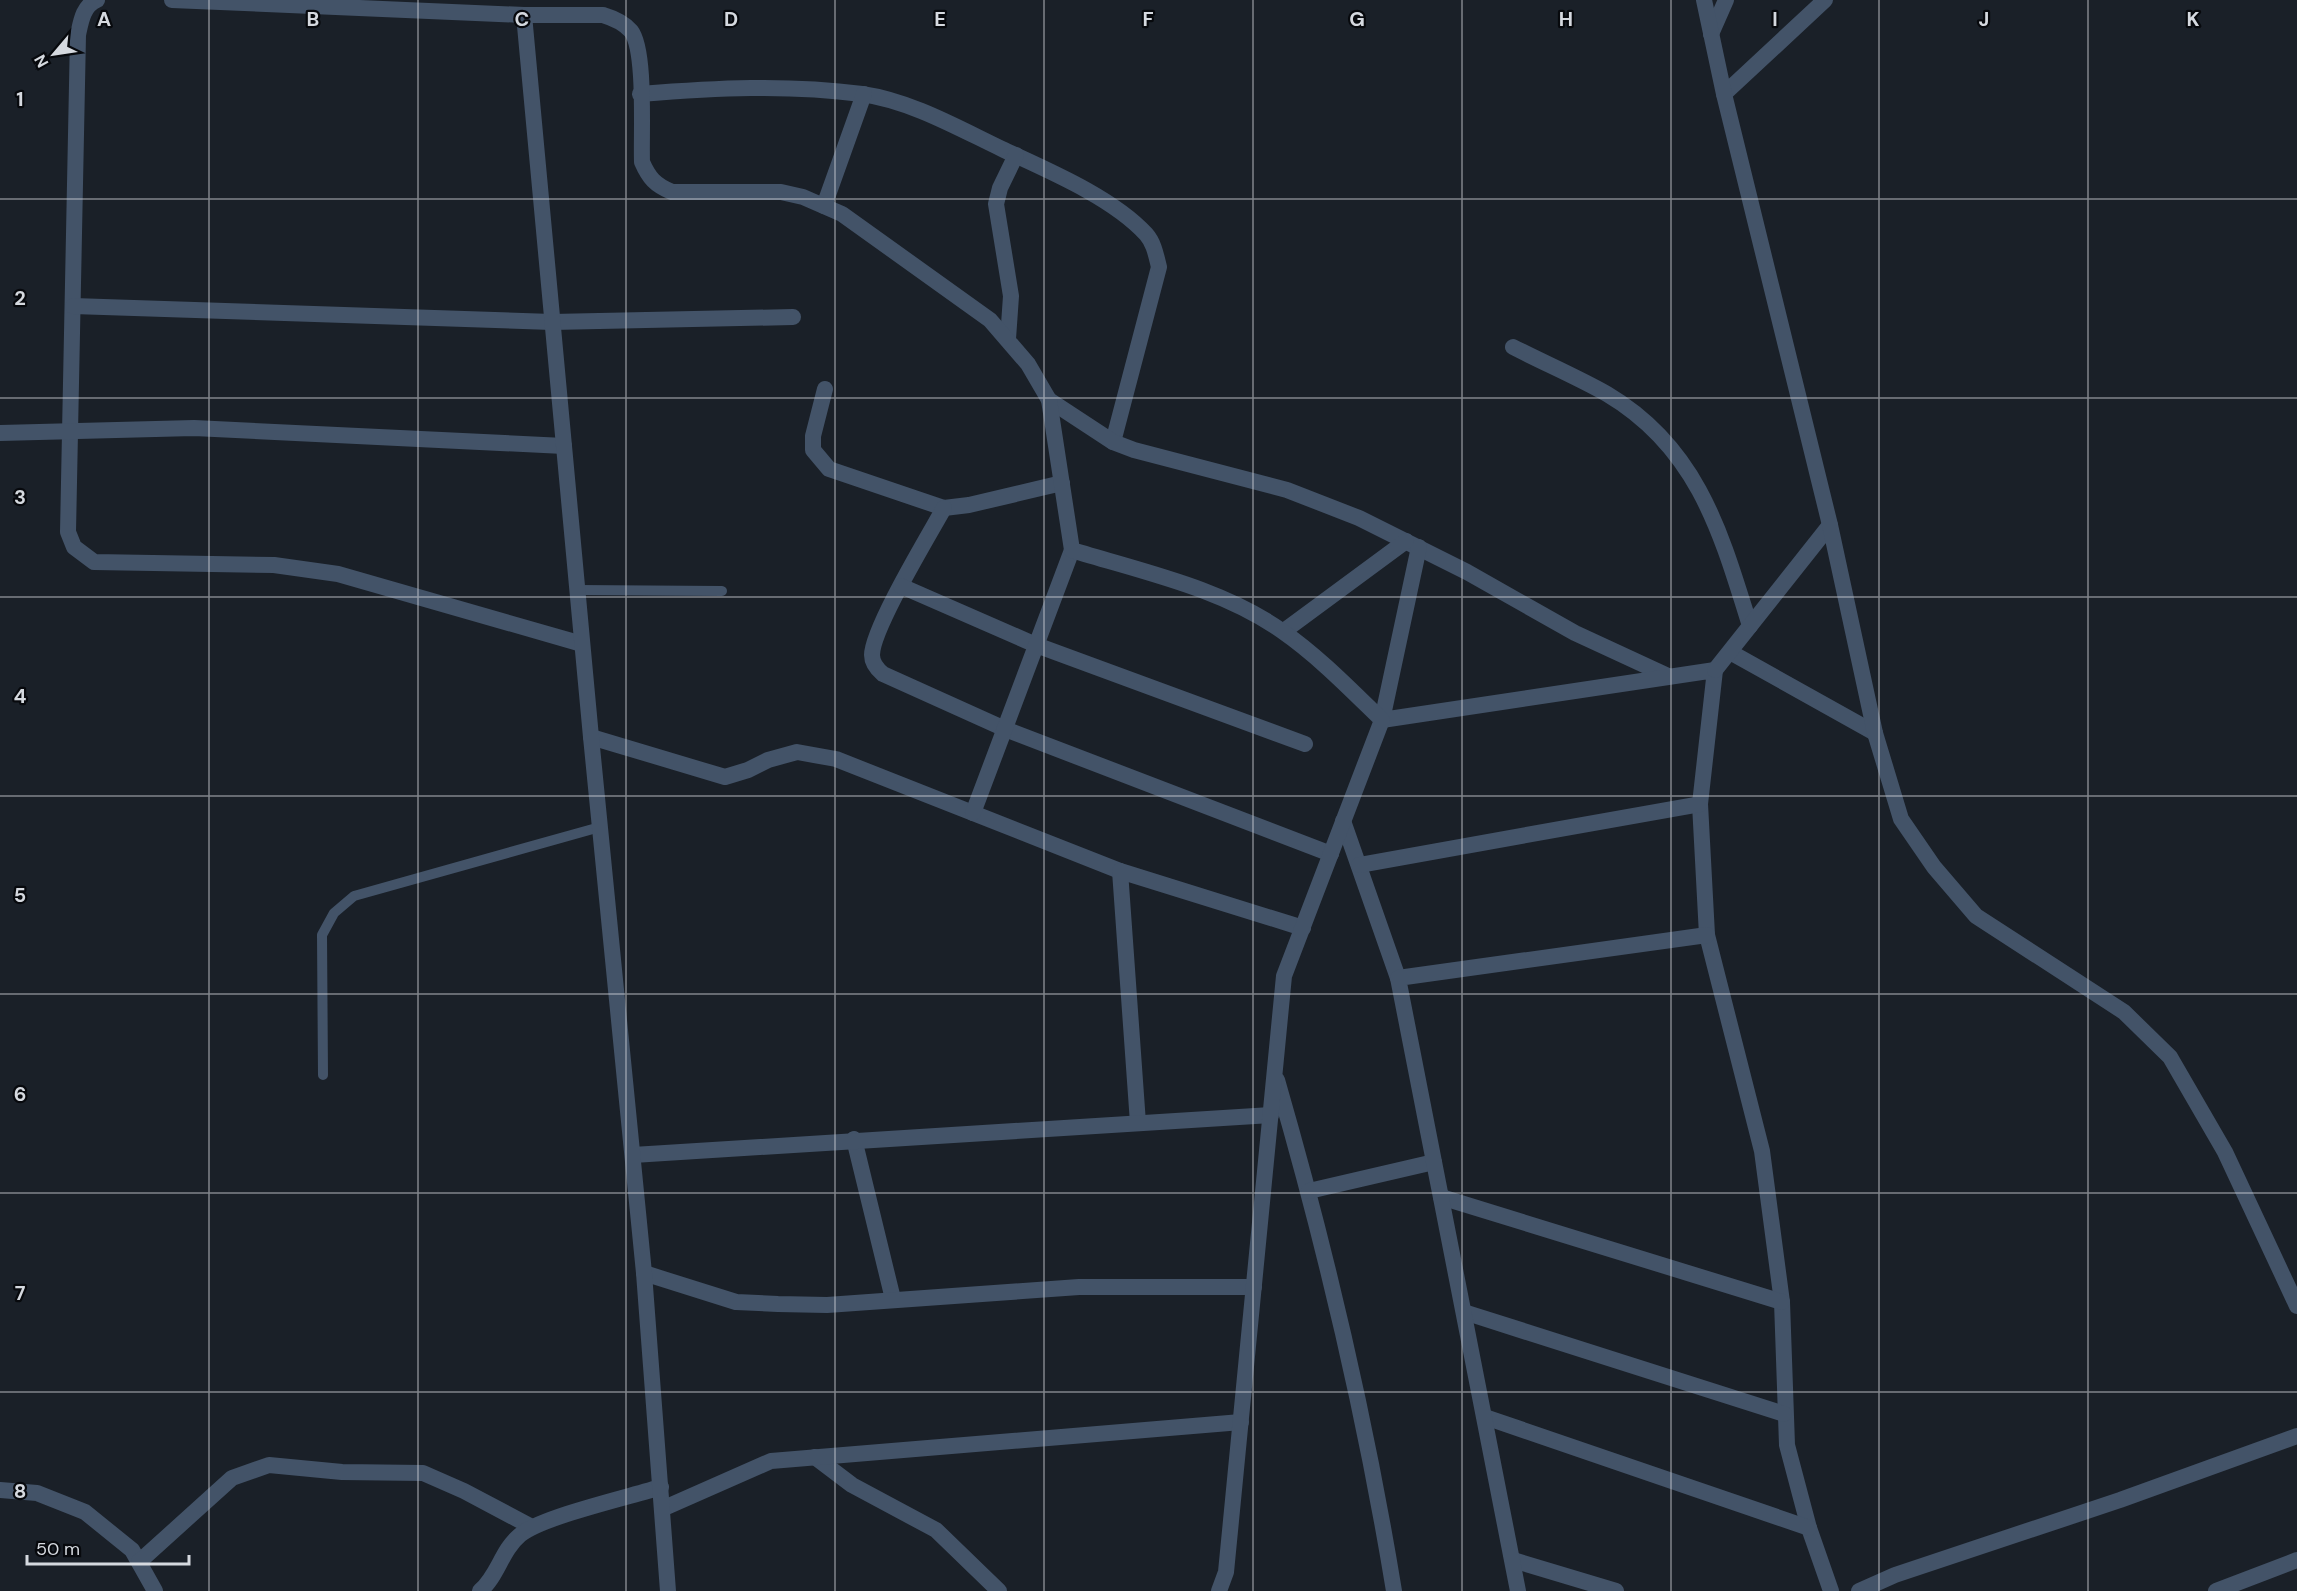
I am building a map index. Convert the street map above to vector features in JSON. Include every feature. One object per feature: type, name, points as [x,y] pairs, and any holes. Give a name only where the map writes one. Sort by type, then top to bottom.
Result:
[{"type":"street","points":[[97,0],[91,3],[81,18],[78,35],[68,532],[74,547],[94,562],[274,565],[338,574],[582,644]]},
{"type":"street","points":[[172,0],[524,15],[603,15],[615,19],[631,32],[639,50],[642,162],[649,177],[657,186],[672,192],[781,192],[803,197],[842,214],[990,320],[1028,364],[1049,400],[1072,550],[973,813]]},
{"type":"street","points":[[1704,0],[1724,94],[1830,525],[1875,733],[1901,819],[1934,867],[1976,916],[2124,1012],[2170,1057],[2225,1152],[2297,1306]]},
{"type":"street","points":[[1711,34],[1726,0]]},
{"type":"street","points":[[1724,94],[1825,0]]},
{"type":"street","points":[[524,15],[582,644],[644,1273],[668,1591]]},
{"type":"street","points":[[640,94],[737,86],[864,94],[929,114],[1074,183],[1131,219],[1147,236],[1155,250],[1159,267],[1113,442]]},
{"type":"street","points":[[824,206],[864,94]]},
{"type":"street","points":[[1008,339],[1011,296],[996,204],[1000,188],[1016,155]]},
{"type":"street","points":[[72,306],[552,322],[793,317]]},
{"type":"street","points":[[1513,347],[1608,395],[1645,421],[1672,449],[1706,499],[1723,539],[1750,626]]},
{"type":"street","points":[[825,389],[813,436],[813,450],[829,469],[944,508],[969,505],[1062,483]]},
{"type":"street","points":[[1049,400],[1113,442],[1164,458],[1287,490],[1359,518],[1412,544],[1575,633],[1668,676]]},
{"type":"street","points":[[0,433],[194,428],[564,446]]},
{"type":"street","points":[[944,508],[901,586],[874,645],[872,656],[875,667],[883,674],[1005,729],[1331,854]]},
{"type":"street","points":[[1830,525],[1715,670],[1701,804],[1707,935],[1762,1152],[1782,1302],[1784,1414],[1787,1445],[1809,1528],[1831,1591]]},
{"type":"street","points":[[1284,632],[1412,544]]},
{"type":"street","points":[[1219,1591],[1226,1572],[1284,976],[1382,720],[1412,544]]},
{"type":"street","points":[[1072,550],[1209,593],[1284,632],[1382,720]]},
{"type":"street","points":[[901,586],[1036,645],[1305,744]]},
{"type":"street","points":[[1730,652],[1875,733]]},
{"type":"street","points":[[1382,720],[1715,670]]},
{"type":"street","points":[[591,737],[724,777],[748,770],[768,760],[797,752],[836,759],[1119,872],[1303,928]]},
{"type":"street","points":[[1359,865],[1701,804]]},
{"type":"street","points":[[1343,821],[1398,978],[1518,1591]]},
{"type":"street","points":[[1119,872],[1138,1123]]},
{"type":"street","points":[[1398,978],[1707,935]]},
{"type":"street","points":[[1275,1072],[1309,1191],[1382,1521],[1394,1591]]},
{"type":"street","points":[[633,1155],[854,1139],[1271,1115]]},
{"type":"street","points":[[854,1139],[893,1299]]},
{"type":"street","points":[[1309,1191],[1434,1162]]},
{"type":"street","points":[[1441,1197],[1782,1302]]},
{"type":"street","points":[[644,1273],[736,1302],[827,1305],[1079,1287],[1254,1287]]},
{"type":"street","points":[[1464,1312],[1784,1414]]},
{"type":"street","points":[[1485,1417],[1809,1528]]},
{"type":"street","points":[[662,1509],[771,1461],[1241,1422]]},
{"type":"street","points":[[1859,1591],[1895,1575],[2141,1493],[2297,1436]]},
{"type":"street","points":[[815,1457],[852,1485],[936,1530],[999,1591]]},
{"type":"street","points":[[139,1562],[232,1478],[269,1465],[342,1472],[423,1473],[464,1491],[532,1527]]},
{"type":"street","points":[[480,1591],[486,1586],[505,1549],[532,1527],[660,1487]]},
{"type":"street","points":[[0,1490],[37,1493],[85,1512],[132,1550],[155,1591]]},
{"type":"street","points":[[1513,1560],[1616,1591]]},
{"type":"street","points":[[2216,1591],[2297,1560]]},
{"type":"lane","points":[[577,590],[722,591]]},
{"type":"lane","points":[[323,1075],[322,935],[334,913],[354,896],[600,827]]}]
